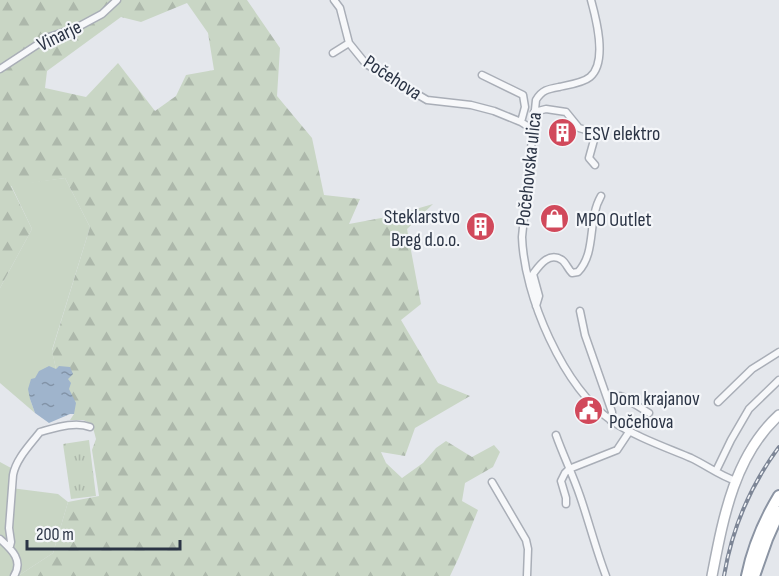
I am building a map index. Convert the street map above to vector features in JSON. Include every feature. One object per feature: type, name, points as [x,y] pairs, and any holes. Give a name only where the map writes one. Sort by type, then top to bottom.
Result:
[{"type":"highway","points":[[747,576],[757,540],[779,496]]},
{"type":"highway","points":[[754,576],[779,512]]},
{"type":"street","name":"Vinarje","points":[[0,69],[49,37],[76,28],[102,14],[117,0]]},
{"type":"street","name":"Počehova","points":[[334,0],[340,8],[349,43],[366,64],[426,99],[471,105],[494,111],[526,125]]},
{"type":"street","name":"Počehovska ulica","points":[[591,0],[599,36],[599,55],[594,72],[591,77],[582,81],[546,89],[539,94],[534,112],[526,125],[522,254],[536,306],[561,362],[575,384],[610,420],[629,432],[736,481]]},
{"type":"street","points":[[333,53],[349,43]]},
{"type":"street","points":[[482,75],[523,95],[526,125]]},
{"type":"street","points":[[534,112],[546,109],[566,112],[579,128],[593,132],[594,140],[589,158],[595,165]]},
{"type":"street","name":"Počehovska ulica","points":[[536,306],[539,296],[533,274],[543,261],[550,258],[559,259],[572,273],[582,268],[588,255],[595,206],[601,196]]},
{"type":"street","points":[[580,311],[585,334],[612,412],[610,420]]},
{"type":"street","points":[[718,402],[752,369],[779,353]]},
{"type":"street","points":[[716,471],[749,409],[779,380]]},
{"type":"street","points":[[609,403],[623,397],[649,413]]},
{"type":"street","points":[[712,576],[725,515],[741,467],[756,442],[779,415]]},
{"type":"street","points":[[10,546],[13,475],[20,458],[40,432],[77,424],[90,426]]},
{"type":"street","points":[[566,504],[561,481],[565,473],[569,469],[617,450],[629,432]]},
{"type":"street","points":[[556,435],[579,493],[606,576]]},
{"type":"street","points":[[492,482],[526,540],[527,576]]},
{"type":"street","points":[[0,538],[10,546],[18,558],[14,576]]},
{"type":"green space","points":[[0,0],[247,0],[280,48],[277,96],[312,138],[324,195],[360,199],[349,224],[392,216],[433,204],[407,229],[421,304],[401,320],[438,383],[470,396],[415,428],[405,456],[381,452],[386,463],[402,478],[423,463],[436,448],[446,441],[472,457],[494,445],[500,452],[493,467],[465,483],[462,501],[478,510],[450,576],[18,576],[53,553],[68,502],[99,496],[92,450],[96,439],[92,424],[83,420],[70,420],[74,414],[56,369],[52,351],[90,227],[65,178],[11,186],[32,229],[0,288]],"holes":[[[187,3],[208,33],[214,70],[186,75],[176,96],[155,111],[118,63],[86,97],[45,88],[47,71],[121,17],[141,22]]]},
{"type":"green space","points":[[65,178],[90,227],[52,350],[56,369],[30,399],[35,413],[0,383],[0,288],[32,229],[11,185]]},
{"type":"green space","points":[[89,440],[96,496],[71,499],[63,444]]},
{"type":"green space","points":[[0,462],[11,468],[11,488],[58,494],[68,502],[53,553],[18,576],[0,576]]},
{"type":"water","points":[[49,366],[56,369],[59,366],[70,367],[73,374],[68,379],[71,383],[69,389],[76,403],[74,414],[49,423],[35,413],[28,389],[31,379],[35,378],[39,371]]},
{"type":"railway","points":[[724,576],[737,524],[759,477],[779,447]]},
{"type":"place","name":"ESV elektro","points":[[563,133]]},
{"type":"place","name":"MPO Outlet","points":[[555,219]]},
{"type":"place","name":"Steklarstvo Breg d.o.o.","points":[[481,227]]},
{"type":"place","name":"Dom krajanov Počehova","points":[[588,410]]}]
